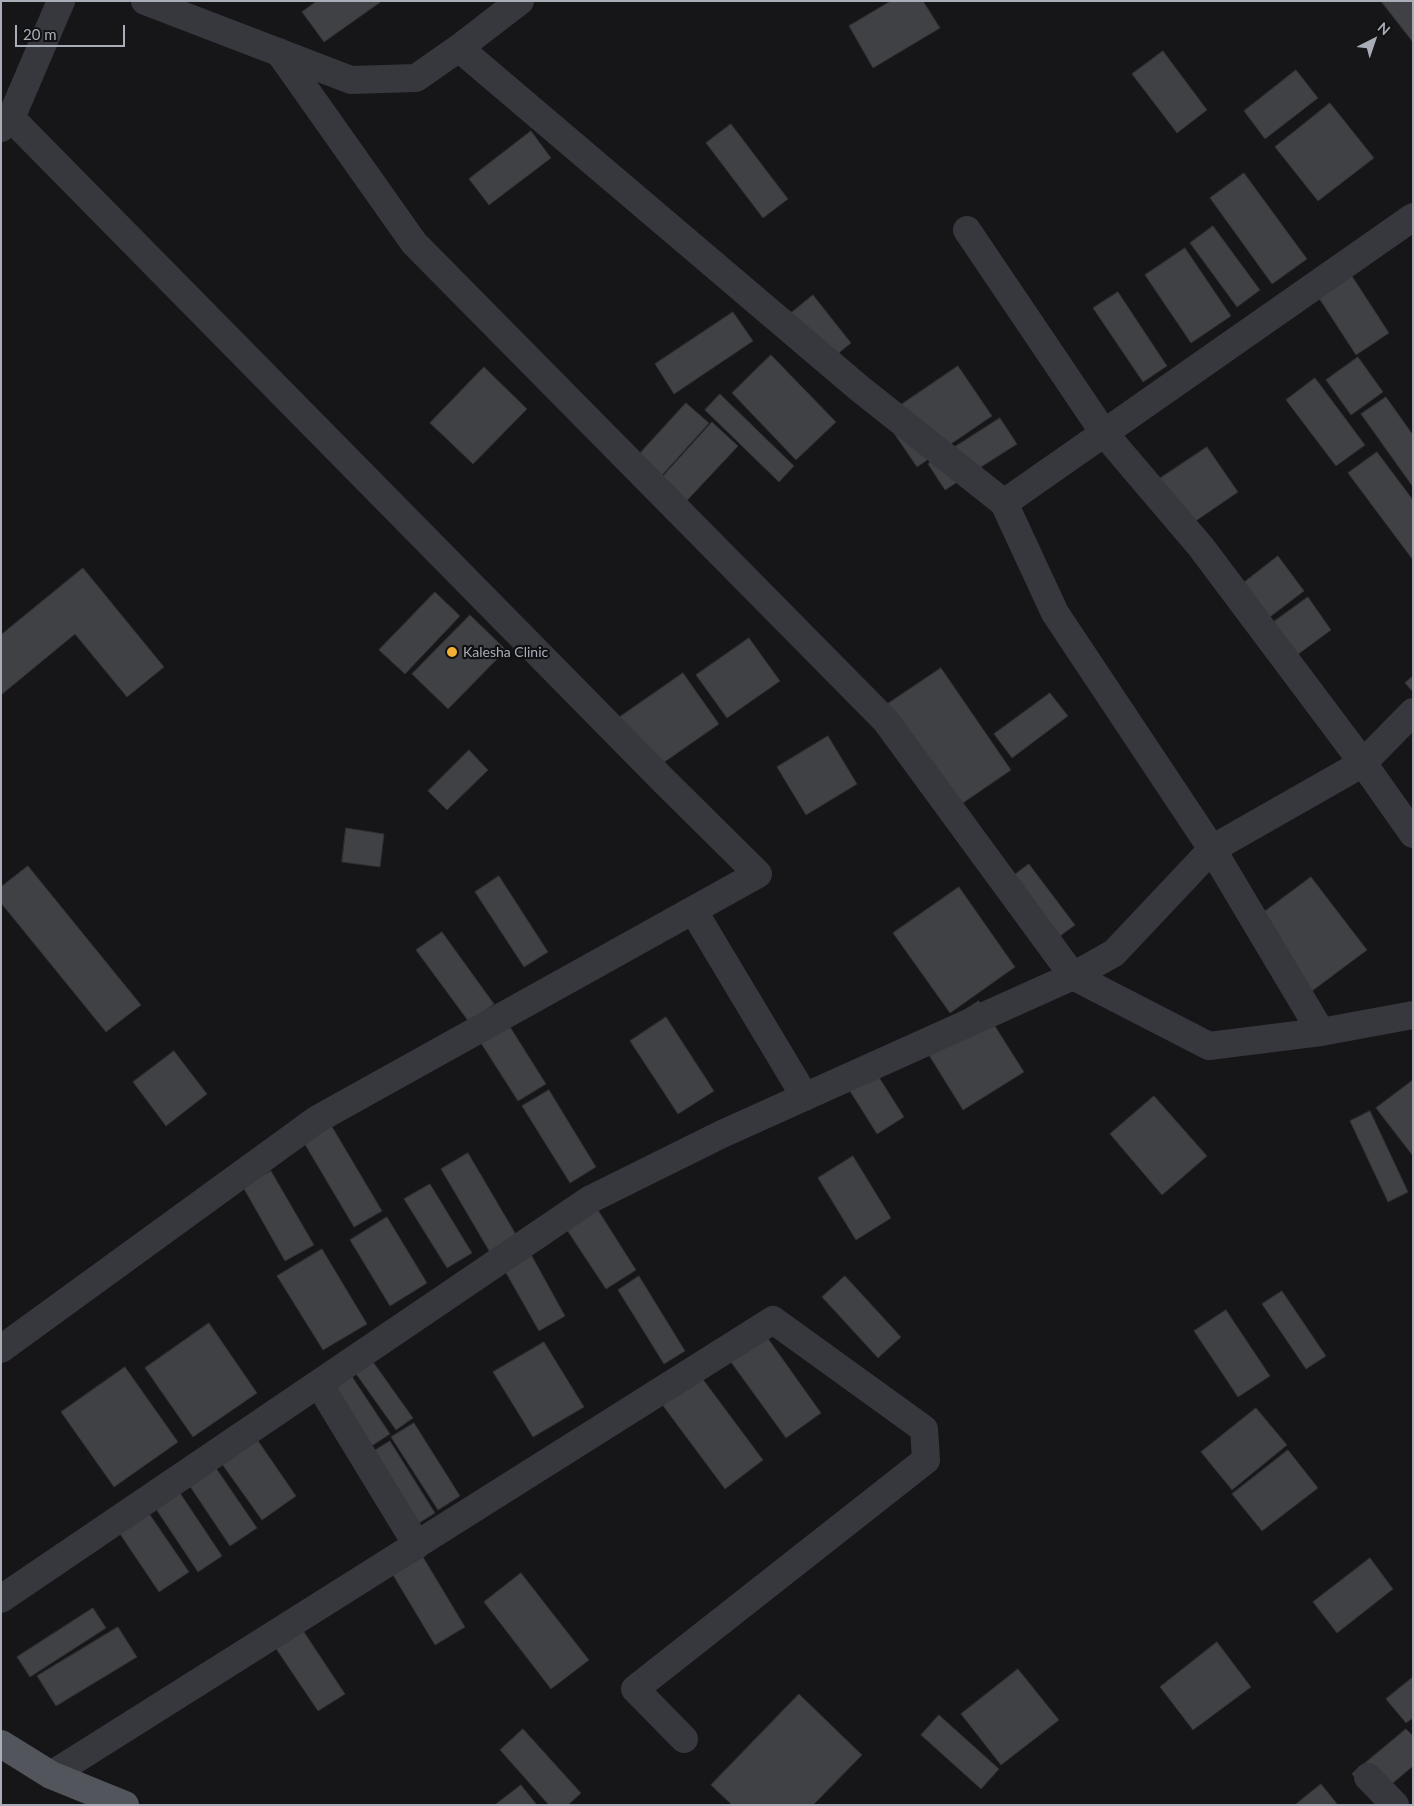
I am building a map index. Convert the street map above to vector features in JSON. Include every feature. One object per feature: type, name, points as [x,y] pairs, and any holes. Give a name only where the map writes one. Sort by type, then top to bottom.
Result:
[{"type":"main road","points":[[1,1744],[51,1775],[125,1805]]},
{"type":"street","points":[[1,1349],[316,1120],[758,874],[6,123],[61,1]]},
{"type":"street","points":[[145,1],[351,80],[416,78],[520,1]]},
{"type":"street","points":[[459,48],[859,388],[1004,503],[1056,613],[1212,849],[1321,1032]]},
{"type":"street","points":[[279,52],[414,243],[886,721],[1073,976],[1209,1046],[1321,1032],[1413,1015]]},
{"type":"street","points":[[1004,503],[1413,217]]},
{"type":"street","points":[[966,230],[1104,433],[1201,547],[1364,763],[1413,834]]},
{"type":"street","points":[[1,1599],[589,1200],[722,1134],[1073,976],[1114,953],[1212,849],[1364,763],[1413,712]]},
{"type":"street","points":[[693,910],[805,1097]]},
{"type":"street","points":[[51,1775],[773,1320],[924,1429],[926,1460],[635,1688],[684,1739]]},
{"type":"street","points":[[319,1384],[417,1545]]},
{"type":"street","points":[[1368,1777],[1395,1805]]},
{"type":"building","points":[[317,1],[382,1],[324,42],[302,12]]},
{"type":"building","points":[[891,1],[923,1],[940,28],[873,68],[849,26]]},
{"type":"building","points":[[1381,1],[1413,1],[1413,42]]},
{"type":"building","points":[[1163,51],[1207,110],[1177,133],[1132,74]]},
{"type":"building","points":[[1296,70],[1318,98],[1265,139],[1244,111]]},
{"type":"building","points":[[1330,103],[1374,158],[1318,201],[1275,147]]},
{"type":"building","points":[[731,124],[788,199],[763,218],[706,143]]},
{"type":"building","points":[[531,131],[551,158],[489,205],[469,179]]},
{"type":"building","points":[[1244,173],[1307,259],[1272,284],[1210,198]]},
{"type":"building","points":[[1213,226],[1260,290],[1237,307],[1190,243]]},
{"type":"building","points":[[1185,248],[1231,316],[1191,343],[1145,275]]},
{"type":"building","points":[[1348,270],[1389,333],[1356,355],[1315,292]]},
{"type":"building","points":[[1118,292],[1167,366],[1143,382],[1093,308]]},
{"type":"building","points":[[813,295],[851,343],[824,365],[785,318]]},
{"type":"building","points":[[733,312],[753,341],[674,394],[655,364]]},
{"type":"building","points":[[771,355],[836,422],[796,460],[732,393]]},
{"type":"building","points":[[1358,357],[1383,392],[1351,415],[1326,380]]},
{"type":"building","points":[[958,366],[992,416],[917,467],[883,417]]},
{"type":"building","points":[[484,367],[527,409],[473,464],[430,423]]},
{"type":"building","points":[[1315,378],[1365,445],[1336,466],[1286,400]]},
{"type":"building","points":[[720,394],[794,466],[779,482],[705,410]]},
{"type":"building","points":[[1386,397],[1413,435],[1413,487],[1361,414]]},
{"type":"building","points":[[686,403],[709,423],[655,483],[632,462]]},
{"type":"building","points":[[1000,418],[1017,444],[945,490],[928,464]]},
{"type":"building","points":[[712,422],[738,446],[680,508],[655,485]]},
{"type":"building","points":[[1207,447],[1238,492],[1184,529],[1153,483]]},
{"type":"building","points":[[1377,452],[1413,500],[1413,560],[1348,473]]},
{"type":"building","points":[[1278,556],[1304,591],[1250,632],[1224,598]]},
{"type":"building","points":[[83,568],[164,667],[127,697],[75,634],[1,695],[1,635]]},
{"type":"building","points":[[435,592],[460,616],[405,674],[379,650]]},
{"type":"building","points":[[1308,597],[1331,630],[1278,669],[1254,636]]},
{"type":"building","points":[[470,615],[506,650],[448,709],[412,674]]},
{"type":"building","points":[[749,638],[780,681],[727,718],[696,675]]},
{"type":"building","points":[[941,668],[1011,770],[941,818],[871,715]]},
{"type":"building","points":[[683,673],[719,724],[650,772],[614,721]]},
{"type":"building","points":[[1413,676],[1413,692],[1405,683]]},
{"type":"building","points":[[1050,693],[1068,716],[1012,758],[994,734]]},
{"type":"building","points":[[828,736],[857,784],[806,815],[777,767]]},
{"type":"building","points":[[469,750],[488,770],[447,810],[428,791]]},
{"type":"building","points":[[346,828],[384,834],[380,867],[342,862]]},
{"type":"building","points":[[1029,864],[1075,925],[1041,950],[995,889]]},
{"type":"building","points":[[28,866],[141,1005],[106,1032],[1,903],[1,887]]},
{"type":"building","points":[[499,876],[548,952],[524,967],[475,892]]},
{"type":"building","points":[[1311,877],[1367,950],[1308,994],[1252,921]]},
{"type":"building","points":[[959,887],[1015,967],[950,1013],[893,933]]},
{"type":"building","points":[[442,932],[494,1004],[469,1022],[416,950]]},
{"type":"building","points":[[979,1001],[1024,1072],[963,1110],[919,1039]]},
{"type":"building","points":[[500,1011],[546,1084],[518,1101],[472,1029]]},
{"type":"building","points":[[666,1017],[714,1091],[678,1114],[630,1041]]},
{"type":"building","points":[[174,1051],[207,1094],[166,1126],[133,1082]]},
{"type":"building","points":[[865,1055],[904,1117],[877,1134],[838,1072]]},
{"type":"building","points":[[1413,1080],[1413,1156],[1376,1108]]},
{"type":"building","points":[[549,1090],[596,1167],[570,1183],[522,1106]]},
{"type":"building","points":[[1154,1096],[1207,1156],[1162,1195],[1110,1134]]},
{"type":"building","points":[[1370,1111],[1408,1192],[1388,1202],[1350,1121]]},
{"type":"building","points":[[328,1120],[382,1211],[354,1227],[300,1136]]},
{"type":"building","points":[[468,1153],[518,1238],[491,1254],[441,1169]]},
{"type":"building","points":[[853,1156],[891,1218],[856,1240],[818,1178]]},
{"type":"building","points":[[271,1171],[314,1245],[285,1261],[243,1187]]},
{"type":"building","points":[[430,1184],[472,1253],[447,1268],[404,1199]]},
{"type":"building","points":[[596,1207],[636,1270],[606,1289],[565,1227]]},
{"type":"building","points":[[387,1217],[427,1283],[390,1306],[350,1240]]},
{"type":"building","points":[[322,1249],[367,1324],[323,1350],[277,1276]]},
{"type":"building","points":[[528,1249],[565,1316],[539,1331],[501,1264]]},
{"type":"building","points":[[639,1276],[685,1351],[664,1364],[618,1290]]},
{"type":"building","points":[[845,1276],[901,1337],[878,1358],[822,1297]]},
{"type":"building","points":[[1282,1291],[1326,1356],[1306,1369],[1262,1304]]},
{"type":"building","points":[[1226,1310],[1270,1376],[1238,1397],[1194,1331]]},
{"type":"building","points":[[209,1323],[257,1393],[193,1437],[145,1368]]},
{"type":"building","points":[[764,1333],[821,1413],[786,1438],[728,1358]]},
{"type":"building","points":[[544,1342],[584,1407],[533,1437],[493,1372]]},
{"type":"building","points":[[371,1359],[413,1418],[396,1430],[354,1371]]},
{"type":"building","points":[[125,1367],[178,1442],[114,1487],[61,1412]]},
{"type":"building","points":[[349,1372],[390,1434],[370,1447],[330,1385]]},
{"type":"building","points":[[699,1374],[763,1460],[725,1489],[661,1403]]},
{"type":"building","points":[[1256,1408],[1287,1445],[1232,1490],[1201,1452]]},
{"type":"building","points":[[414,1423],[460,1496],[438,1510],[391,1437]]},
{"type":"building","points":[[252,1432],[296,1496],[262,1520],[217,1457]]},
{"type":"building","points":[[390,1441],[435,1513],[411,1528],[366,1456]]},
{"type":"building","points":[[1288,1450],[1318,1488],[1262,1531],[1232,1494]]},
{"type":"building","points":[[205,1452],[257,1528],[230,1546],[179,1470]]},
{"type":"building","points":[[174,1484],[222,1556],[198,1572],[150,1500]]},
{"type":"building","points":[[144,1506],[189,1572],[159,1592],[114,1525]]},
{"type":"building","points":[[423,1557],[465,1627],[435,1645],[393,1575]]},
{"type":"building","points":[[1370,1558],[1393,1589],[1337,1633],[1313,1602]]},
{"type":"building","points":[[521,1573],[589,1660],[551,1689],[484,1602]]},
{"type":"building","points":[[93,1608],[106,1628],[30,1677],[17,1657]]},
{"type":"building","points":[[300,1626],[345,1694],[318,1711],[273,1644]]},
{"type":"building","points":[[118,1627],[137,1657],[56,1706],[37,1676]]},
{"type":"building","points":[[1217,1642],[1251,1687],[1193,1730],[1160,1687]]},
{"type":"building","points":[[1018,1669],[1059,1720],[1001,1765],[961,1714]]},
{"type":"building","points":[[1413,1677],[1413,1718],[1406,1723],[1386,1699]]},
{"type":"building","points":[[799,1694],[862,1755],[813,1805],[732,1805],[711,1785]]},
{"type":"building","points":[[939,1715],[999,1769],[981,1789],[921,1735]]},
{"type":"building","points":[[523,1729],[581,1793],[568,1805],[549,1805],[500,1750]]},
{"type":"building","points":[[1406,1729],[1413,1736],[1413,1766],[1374,1799],[1352,1774]]},
{"type":"building","points":[[1321,1784],[1338,1805],[1295,1805]]},
{"type":"building","points":[[521,1785],[537,1805],[495,1805]]},
{"type":"place","name":"Kalesha Clinic","points":[[452,652]]}]
